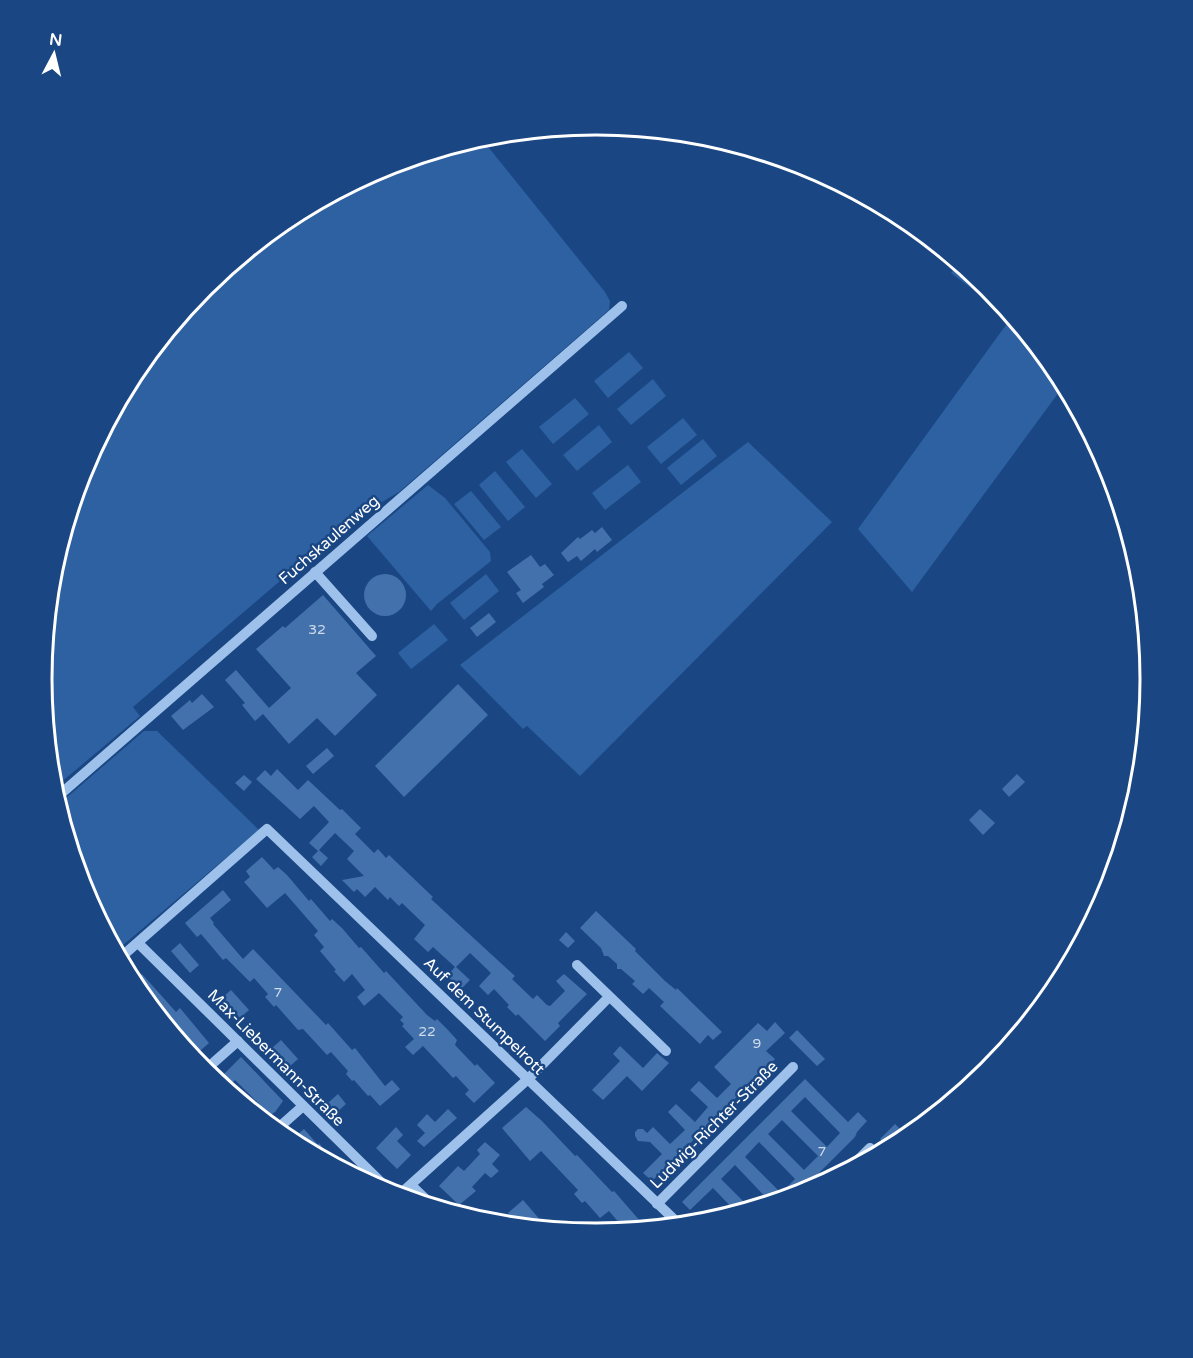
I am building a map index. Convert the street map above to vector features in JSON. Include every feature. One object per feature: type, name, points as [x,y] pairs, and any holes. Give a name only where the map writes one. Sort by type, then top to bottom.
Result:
[{"type":"street","name":"Fuchskaulenweg","points":[[64,791],[622,306]]},
{"type":"street","points":[[315,572],[372,636]]},
{"type":"street","name":"Auf dem Stumpelrott","points":[[138,943],[267,829],[672,1217]]},
{"type":"street","points":[[126,953],[138,943]]},
{"type":"street","name":"Max-Liebermann-Straße","points":[[138,943],[374,1175]]},
{"type":"street","points":[[577,965],[666,1051]]},
{"type":"street","points":[[407,1189],[528,1079],[609,997]]},
{"type":"street","points":[[212,1064],[238,1041]]},
{"type":"street","name":"Ludwig-Richter-Straße","points":[[657,1204],[793,1067]]},
{"type":"street","points":[[283,1124],[303,1106]]},
{"type":"street","points":[[411,1185],[420,1193]]},
{"type":"shaded area","points":[[487,146],[605,292],[610,301],[609,310],[399,492],[351,520],[133,707],[140,716],[62,781],[57,750],[52,679],[57,608],[71,538],[81,504],[125,407],[144,377],[187,320],[212,294],[265,247],[325,208],[388,176]]},
{"type":"shaded area","points":[[954,269],[986,299],[951,273]]},
{"type":"shaded area","points":[[1008,322],[1059,392],[912,592],[858,529]]},
{"type":"shaded area","points":[[629,352],[643,368],[608,398],[594,381]]},
{"type":"shaded area","points":[[653,379],[666,396],[631,425],[617,409]]},
{"type":"shaded area","points":[[575,398],[589,414],[553,444],[539,427]]},
{"type":"shaded area","points":[[683,418],[697,435],[661,464],[647,447]]},
{"type":"shaded area","points":[[599,425],[612,442],[577,471],[563,455]]},
{"type":"shaded area","points":[[703,439],[717,456],[681,485],[667,468]]},
{"type":"shaded area","points":[[748,442],[832,522],[580,776],[527,726],[523,729],[460,665]]},
{"type":"shaded area","points":[[522,449],[552,484],[536,498],[506,462]]},
{"type":"shaded area","points":[[628,465],[641,482],[605,510],[592,493]]},
{"type":"shaded area","points":[[495,471],[525,507],[508,521],[479,485]]},
{"type":"shaded area","points":[[428,485],[445,498],[490,552],[491,561],[431,611],[367,536]]},
{"type":"shaded area","points":[[471,491],[501,527],[484,540],[454,504]]},
{"type":"shaded area","points":[[486,574],[499,591],[464,620],[450,603]]},
{"type":"shaded area","points":[[434,624],[448,640],[411,669],[398,653]]},
{"type":"shaded area","points":[[144,731],[157,731],[259,830],[122,946],[81,854],[66,798]]},
{"type":"building","points":[[602,527],[612,540],[597,552],[595,549],[581,561],[577,556],[568,562],[561,553],[578,537],[580,539],[592,530],[595,533]]},
{"type":"building","points":[[531,555],[540,567],[545,564],[554,575],[542,584],[544,587],[523,603],[516,593],[521,590],[507,572]]},
{"type":"building","points":[[385,574],[393,575],[400,580],[405,587],[405,603],[400,610],[393,615],[385,616],[377,615],[370,610],[365,603],[364,595],[365,587],[370,580],[377,575]]},
{"type":"building","points":[[323,595],[376,656],[356,673],[377,695],[335,736],[317,718],[289,744],[263,714],[255,721],[242,705],[245,703],[225,680],[236,670],[269,708],[291,688],[256,649],[283,626],[285,628]]},
{"type":"building","points":[[489,613],[496,622],[477,637],[470,628]]},
{"type":"building","points":[[458,684],[488,715],[404,797],[375,766]]},
{"type":"building","points":[[202,694],[214,707],[183,730],[171,716],[190,700],[192,703]]},
{"type":"building","points":[[327,748],[334,756],[313,774],[306,766]]},
{"type":"building","points":[[277,769],[298,790],[308,780],[340,810],[342,809],[361,828],[355,834],[374,853],[378,849],[386,858],[389,855],[433,897],[431,899],[515,976],[512,979],[533,999],[537,995],[550,1006],[565,991],[556,981],[564,974],[587,994],[558,1023],[560,1026],[545,1041],[518,1014],[516,1016],[507,1007],[509,1005],[494,989],[488,995],[479,986],[491,973],[470,953],[456,967],[470,980],[461,989],[447,976],[455,967],[433,947],[428,952],[414,939],[425,925],[402,903],[399,906],[390,897],[388,900],[375,887],[365,897],[357,889],[354,892],[342,880],[364,876],[347,859],[354,851],[335,833],[319,850],[328,858],[321,866],[312,857],[318,851],[309,843],[329,822],[314,806],[300,819],[256,779],[265,770],[271,776]]},
{"type":"building","points":[[1017,774],[1025,782],[1009,797],[1002,789]]},
{"type":"building","points":[[244,775],[252,782],[244,791],[235,783]]},
{"type":"building","points":[[980,809],[995,823],[983,835],[969,820]]},
{"type":"building","points":[[262,857],[274,870],[278,867],[287,875],[309,901],[311,899],[330,921],[332,919],[342,928],[359,948],[361,947],[384,973],[386,971],[427,1015],[435,1021],[437,1019],[457,1040],[455,1045],[495,1083],[474,1103],[465,1094],[469,1090],[456,1076],[453,1078],[423,1046],[413,1055],[405,1047],[414,1039],[402,1026],[404,1024],[400,1020],[403,1017],[379,993],[364,1006],[357,997],[365,990],[352,974],[344,982],[334,971],[336,970],[320,951],[324,947],[314,935],[318,931],[285,893],[267,908],[244,882],[250,877],[246,871]]},
{"type":"building","points":[[223,890],[231,900],[210,918],[213,924],[243,959],[253,949],[326,1025],[328,1023],[352,1050],[355,1048],[385,1086],[392,1080],[400,1089],[380,1106],[354,1080],[352,1081],[346,1074],[348,1071],[331,1052],[327,1055],[303,1029],[298,1030],[276,1005],[274,1007],[265,997],[268,994],[254,978],[250,982],[226,958],[223,960],[201,934],[197,937],[185,923]]},
{"type":"building","points":[[596,911],[636,949],[635,951],[665,981],[676,990],[677,988],[722,1032],[713,1040],[708,1035],[700,1044],[660,1006],[664,1002],[649,988],[643,994],[632,984],[635,981],[621,969],[617,969],[617,964],[608,956],[604,956],[601,948],[580,928]]},
{"type":"building","points":[[566,932],[575,941],[568,948],[559,940]]},
{"type":"building","points":[[180,943],[199,965],[190,973],[171,951]]},
{"type":"building","points":[[142,974],[176,1012],[180,1008],[209,1043],[200,1051],[165,1010],[140,975]]},
{"type":"building","points":[[231,990],[249,1010],[240,1018],[222,998]]},
{"type":"building","points":[[775,1022],[785,1033],[766,1051],[775,1059],[652,1181],[643,1173],[662,1154],[650,1142],[638,1141],[635,1132],[643,1129],[647,1133],[653,1127],[670,1144],[685,1130],[668,1112],[676,1104],[695,1122],[708,1107],[690,1090],[699,1081],[717,1098],[731,1084],[714,1067],[758,1023],[767,1031]]},
{"type":"building","points":[[797,1030],[825,1059],[817,1066],[789,1038]]},
{"type":"building","points":[[281,1040],[298,1059],[289,1067],[272,1048]]},
{"type":"building","points":[[620,1046],[643,1068],[657,1053],[669,1063],[642,1091],[627,1076],[603,1100],[592,1090],[620,1061],[613,1054]]},
{"type":"building","points":[[241,1057],[283,1101],[271,1115],[235,1080],[232,1083],[223,1075]]},
{"type":"building","points":[[805,1079],[848,1122],[858,1112],[867,1121],[855,1137],[814,1178],[785,1189],[795,1179],[759,1142],[745,1157],[779,1191],[764,1196],[735,1165],[721,1179],[744,1202],[730,1206],[713,1188],[690,1210],[682,1202]],"holes":[[[805,1097],[840,1133],[827,1147],[791,1111]],[[782,1120],[818,1156],[804,1170],[768,1134]]]},
{"type":"building","points":[[338,1094],[346,1104],[336,1113],[328,1103]]},
{"type":"building","points":[[526,1107],[612,1192],[614,1191],[640,1221],[619,1222],[609,1211],[600,1218],[585,1201],[582,1203],[574,1194],[578,1190],[541,1151],[530,1161],[502,1128]]},
{"type":"building","points":[[448,1109],[457,1118],[424,1147],[417,1141],[425,1133],[417,1125],[427,1114],[435,1122]]},
{"type":"building","points":[[895,1124],[901,1130],[882,1141],[880,1139]]},
{"type":"building","points":[[396,1127],[403,1135],[397,1141],[411,1155],[397,1169],[376,1148]]},
{"type":"building","points":[[304,1129],[325,1150],[324,1150],[298,1134]]},
{"type":"building","points":[[485,1142],[500,1155],[492,1164],[499,1171],[491,1178],[485,1173],[472,1187],[476,1191],[459,1205],[439,1186],[458,1166],[464,1171],[480,1154],[477,1150]]},
{"type":"building","points":[[523,1200],[540,1220],[510,1216],[508,1213]]}]
